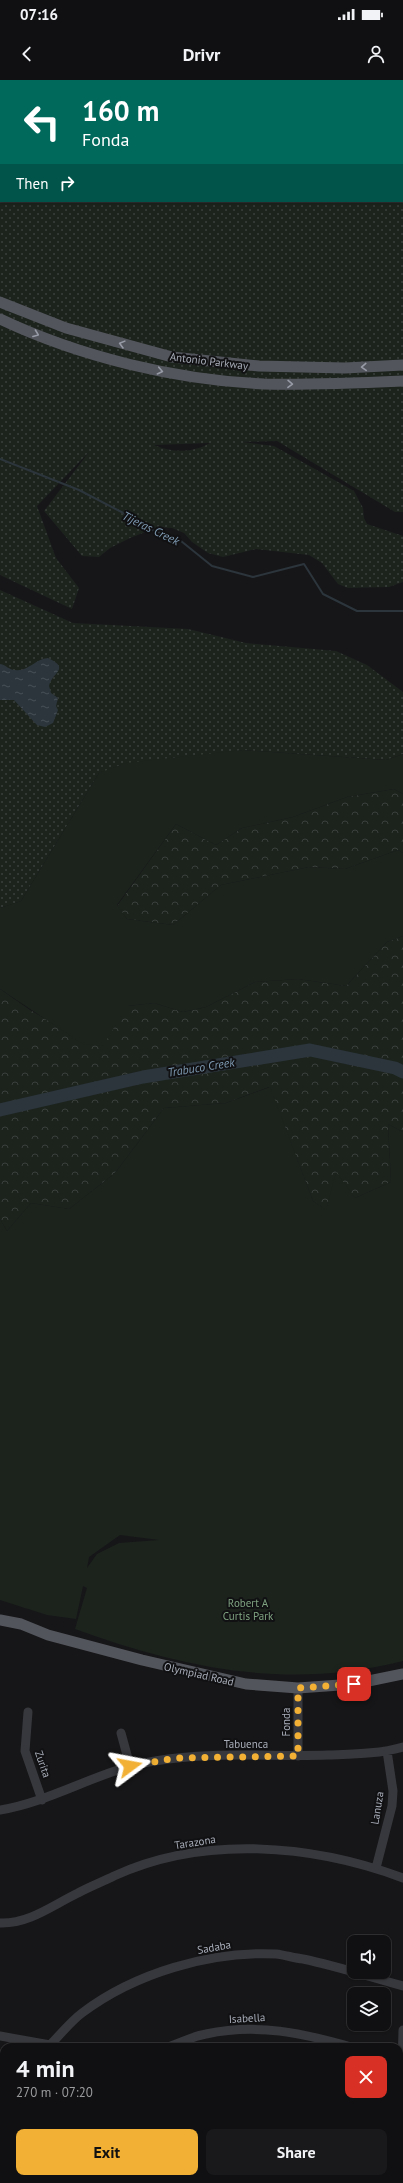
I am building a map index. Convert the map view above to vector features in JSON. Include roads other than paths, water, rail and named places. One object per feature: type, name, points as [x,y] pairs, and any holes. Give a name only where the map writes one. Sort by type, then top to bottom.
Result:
[{"type":"main road","name":"Antonio Parkway","points":[[0,302],[66,328],[172,357],[259,366],[345,368],[403,365]]},
{"type":"main road","name":"Antonio Parkway","points":[[0,319],[79,350],[126,364],[203,378],[301,385],[403,381]]},
{"type":"main road","name":"Olympiad Road","points":[[0,1620],[21,1624],[48,1635],[204,1675],[246,1684],[298,1688],[354,1684],[403,1674]]},
{"type":"street","name":"Fonda","points":[[298,1688],[298,1756]]},
{"type":"street","name":"Zurita","points":[[28,1712],[25,1751],[42,1800]]},
{"type":"street","points":[[121,1733],[130,1766]]},
{"type":"street","name":"Tabuenca","points":[[0,1810],[42,1800],[130,1766],[176,1758],[298,1756],[387,1751],[403,1747]]},
{"type":"street","name":"Lanuza","points":[[376,1868],[392,1806],[393,1791],[387,1751]]},
{"type":"street","name":"Tarazona","points":[[0,1923],[23,1921],[131,1868],[184,1855],[226,1850],[266,1849],[329,1857],[376,1868],[403,1878]]},
{"type":"street","name":"Sadaba","points":[[52,2043],[80,2014],[114,1991],[153,1975],[191,1963],[237,1955],[277,1954],[317,1962],[403,1986]]},
{"type":"street","name":"Isabella","points":[[180,2043],[206,2034],[256,2028],[291,2031],[336,2043]]},
{"type":"street","points":[[401,2043],[403,2030]]},
{"type":"street","name":"Sadaba","points":[[0,2036],[39,2043]]},
{"type":"water","points":[[48,658],[55,662],[59,668],[49,686],[51,693],[58,698],[56,706],[58,710],[53,723],[45,727],[37,725],[14,700],[0,700],[0,664],[13,670],[20,670]]},
{"type":"waterway","name":"Tijeras Creek","points":[[0,459],[79,490],[133,518],[147,528],[181,541],[212,566],[253,577],[304,564],[323,594],[357,611],[403,611]]},
{"type":"waterway","name":"Trabuco Creek","points":[[0,1110],[143,1077],[310,1050],[395,1068],[403,1072]]},
{"type":"park label","name":"Robert A Curtis Park","points":[[248,1609]]}]
